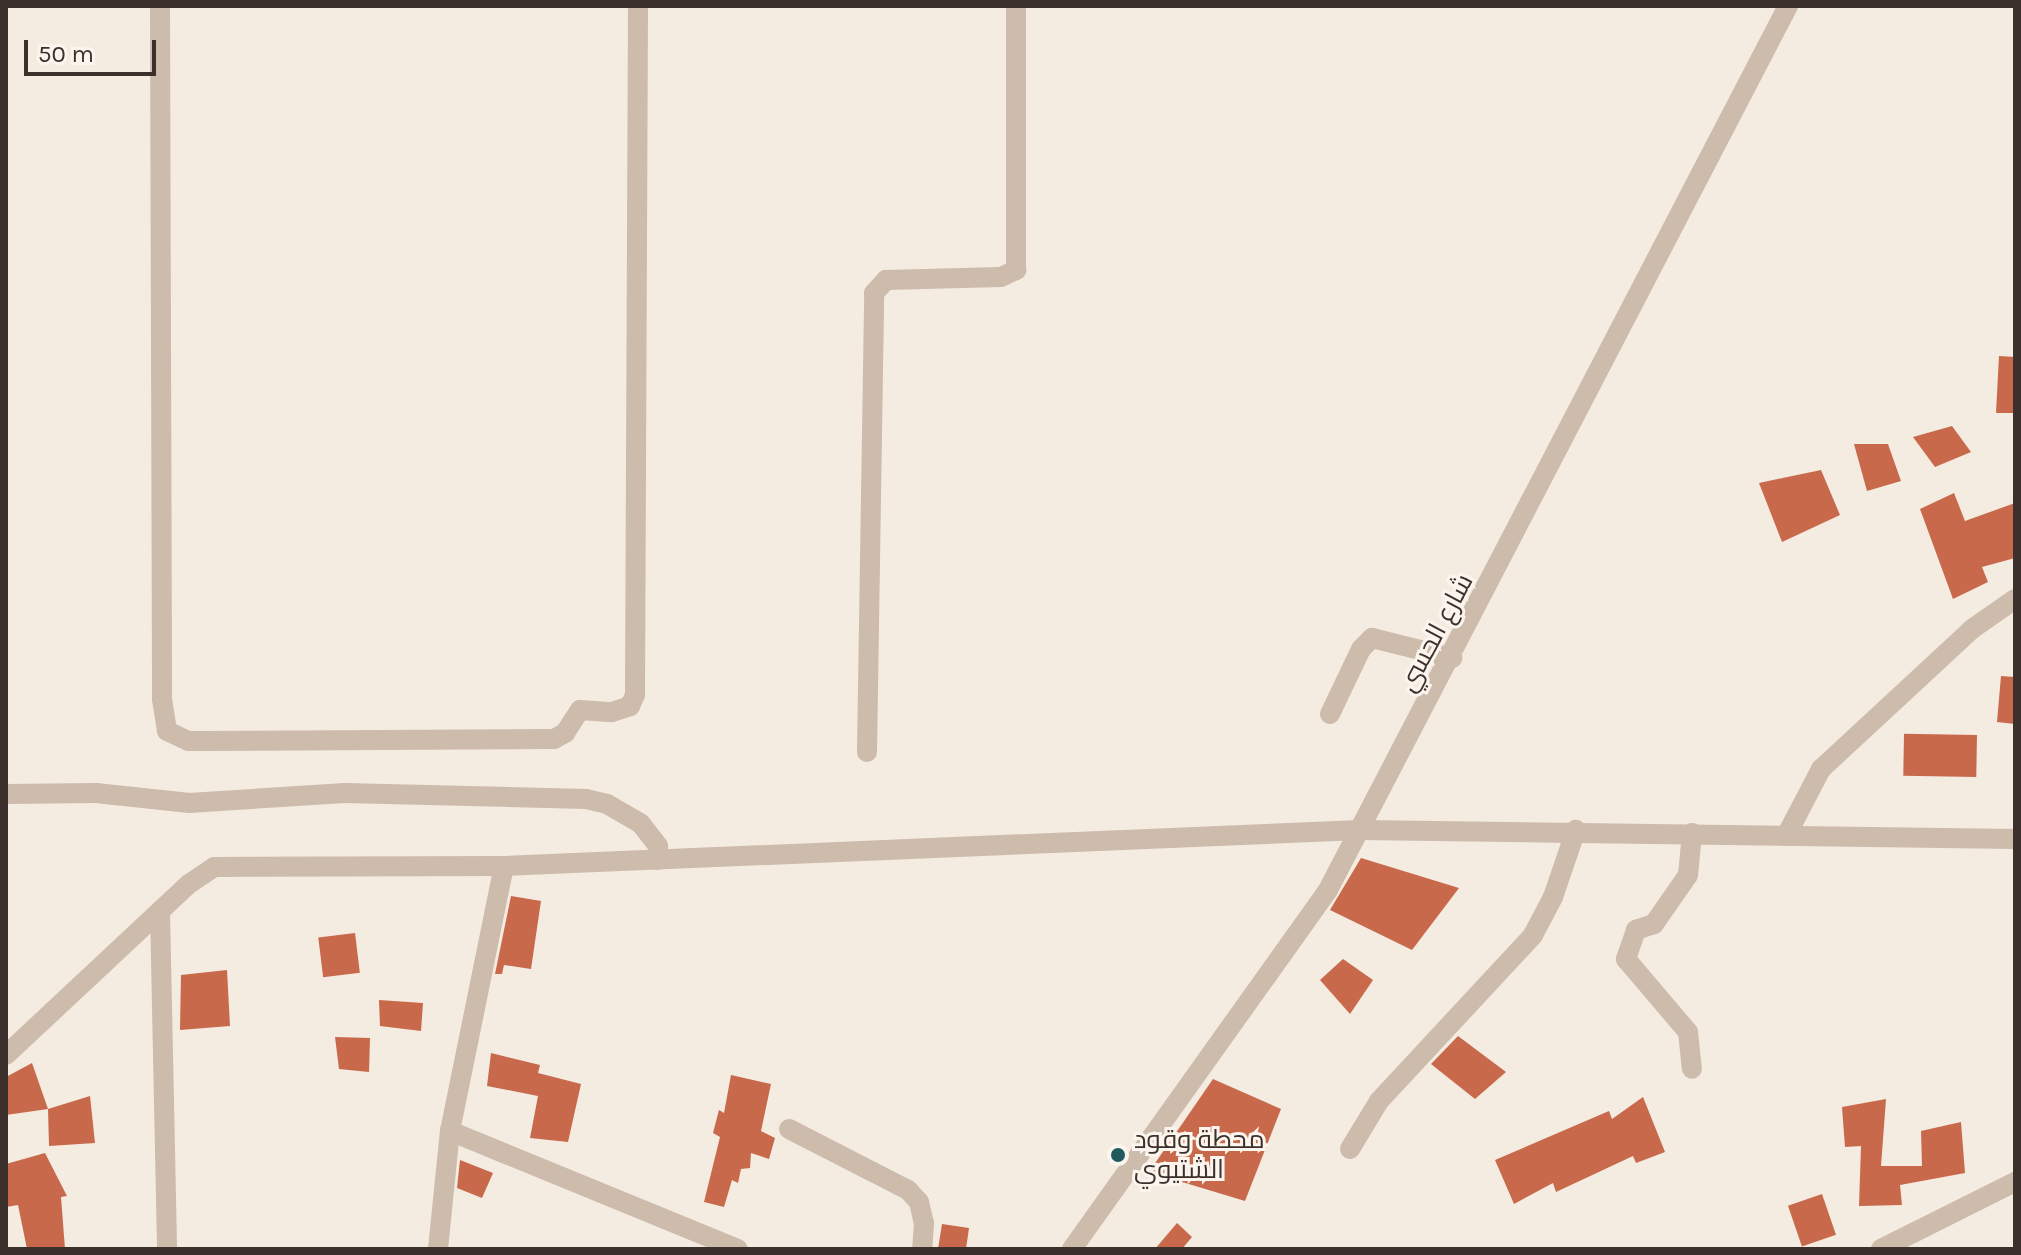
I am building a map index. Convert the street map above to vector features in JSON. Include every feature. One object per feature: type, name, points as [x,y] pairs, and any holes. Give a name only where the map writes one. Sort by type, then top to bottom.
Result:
[{"type":"street","points":[[160,6],[163,718],[176,738],[220,741],[554,739],[565,733],[580,710],[620,711],[633,700],[638,6]]},
{"type":"street","points":[[867,752],[874,293],[886,280],[1006,277],[1016,270],[1016,6]]},
{"type":"street","name":"شارع الحسي","points":[[1072,1249],[1319,903],[1453,658],[1788,6]]},
{"type":"street","points":[[1786,836],[1821,769],[1972,629],[2015,599]]},
{"type":"street","points":[[1330,714],[1361,649],[1372,638],[1387,638],[1453,658]]},
{"type":"street","points":[[6,794],[96,793],[189,803],[345,793],[586,799],[607,804],[641,824],[658,846],[658,860]]},
{"type":"street","points":[[6,1055],[160,911],[214,867],[504,866],[1360,830],[1576,830],[2015,839]]},
{"type":"street","points":[[1350,1149],[1379,1101],[1533,935],[1553,897],[1576,830]]},
{"type":"street","points":[[1692,833],[1688,875],[1654,924],[1636,930],[1626,959],[1688,1032],[1692,1069]]},
{"type":"street","points":[[438,1249],[450,1131],[504,866]]},
{"type":"street","points":[[160,911],[167,1249]]},
{"type":"street","points":[[789,1129],[908,1190],[919,1202],[924,1223],[922,1249]]},
{"type":"street","points":[[450,1131],[738,1249]]},
{"type":"street","points":[[1881,1249],[2015,1182]]},
{"type":"building","points":[[1999,356],[2015,357],[2015,413],[1996,413]]},
{"type":"building","points":[[1952,426],[1971,452],[1935,467],[1913,437]]},
{"type":"building","points":[[1854,444],[1888,444],[1901,481],[1867,491]]},
{"type":"building","points":[[1821,470],[1840,515],[1782,542],[1759,483]]},
{"type":"building","points":[[1954,493],[1965,521],[2015,503],[2015,558],[1982,567],[1988,582],[1953,599],[1920,509]]},
{"type":"building","points":[[2001,676],[2015,677],[2015,724],[1997,722]]},
{"type":"building","points":[[1904,734],[1977,735],[1976,777],[1903,776]]},
{"type":"building","points":[[1361,858],[1459,888],[1412,950],[1330,910]]},
{"type":"building","points":[[511,896],[541,901],[531,969],[504,965],[502,974],[495,974]]},
{"type":"building","points":[[355,933],[360,973],[323,977],[318,938]]},
{"type":"building","points":[[1343,959],[1373,980],[1350,1014],[1320,980]]},
{"type":"building","points":[[227,970],[230,1026],[180,1030],[181,975]]},
{"type":"building","points":[[379,1000],[423,1003],[421,1031],[380,1026]]},
{"type":"building","points":[[1458,1036],[1506,1072],[1475,1099],[1431,1064]]},
{"type":"building","points":[[335,1037],[370,1038],[369,1072],[339,1069]]},
{"type":"building","points":[[491,1053],[540,1065],[538,1073],[581,1084],[568,1142],[530,1138],[538,1096],[487,1086]]},
{"type":"building","points":[[32,1063],[48,1109],[6,1115],[6,1077]]},
{"type":"building","points":[[731,1075],[771,1084],[761,1131],[775,1138],[769,1159],[751,1153],[750,1168],[741,1169],[738,1183],[732,1180],[724,1207],[704,1202],[720,1137],[713,1133],[719,1110],[724,1113]]},
{"type":"building","points":[[1213,1079],[1281,1109],[1245,1201],[1149,1172]]},
{"type":"building","points":[[90,1096],[95,1143],[49,1146],[48,1109]]},
{"type":"building","points":[[1643,1097],[1665,1152],[1636,1163],[1633,1156],[1556,1192],[1553,1183],[1514,1204],[1495,1160],[1609,1111],[1612,1119]]},
{"type":"building","points":[[1886,1099],[1881,1166],[1922,1166],[1921,1131],[1961,1122],[1965,1173],[1900,1185],[1902,1205],[1859,1206],[1861,1146],[1845,1147],[1842,1107]]},
{"type":"building","points":[[45,1153],[67,1196],[61,1197],[65,1249],[27,1249],[18,1205],[6,1207],[6,1164]]},
{"type":"building","points":[[460,1160],[493,1173],[482,1198],[457,1188]]},
{"type":"building","points":[[1822,1194],[1836,1235],[1802,1246],[1788,1206]]},
{"type":"building","points":[[1177,1223],[1192,1237],[1182,1249],[1155,1249]]},
{"type":"building","points":[[942,1224],[969,1228],[966,1249],[938,1249]]},
{"type":"place","name":"محطة وقود الشتيوي","points":[[1118,1155]]}]
